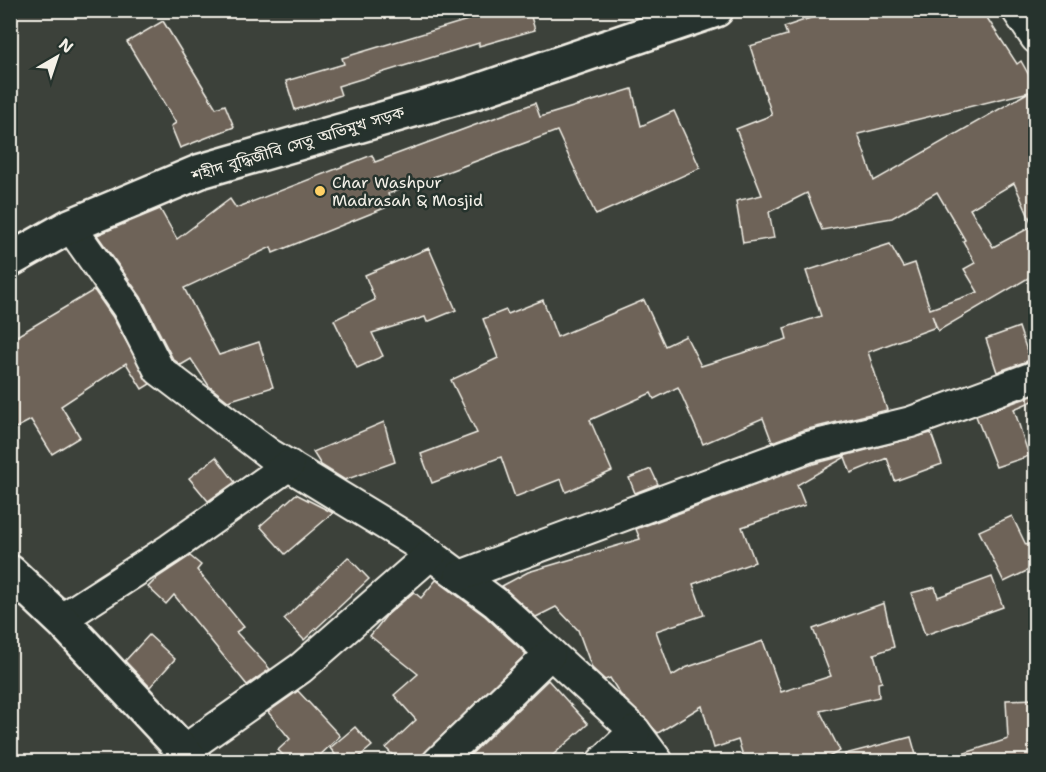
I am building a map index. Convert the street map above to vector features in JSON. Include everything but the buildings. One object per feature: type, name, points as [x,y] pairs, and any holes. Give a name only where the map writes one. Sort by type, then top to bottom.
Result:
[{"type":"main road","name":"শহীদ বুদ্ধিজীবি সেতু অভিমুখ সড়ক","points":[[10,260],[70,226],[201,171],[469,94],[716,10]]},
{"type":"main road","points":[[10,572],[60,620],[189,756]]},
{"type":"street","points":[[1017,10],[1035,38]]},
{"type":"street","points":[[70,226],[127,307],[159,370],[268,453],[431,554],[496,603],[634,731],[658,762]]},
{"type":"street","points":[[460,576],[808,447],[911,422],[1035,376]]},
{"type":"street","points":[[60,620],[170,549],[289,465]]},
{"type":"street","points":[[189,756],[301,668],[431,554]]},
{"type":"street","points":[[438,762],[550,654]]},
{"type":"street","points":[[602,762],[634,731]]},
{"type":"place","name":"Char Washpur Madrasah & Mosjid","points":[[320,191]]}]
